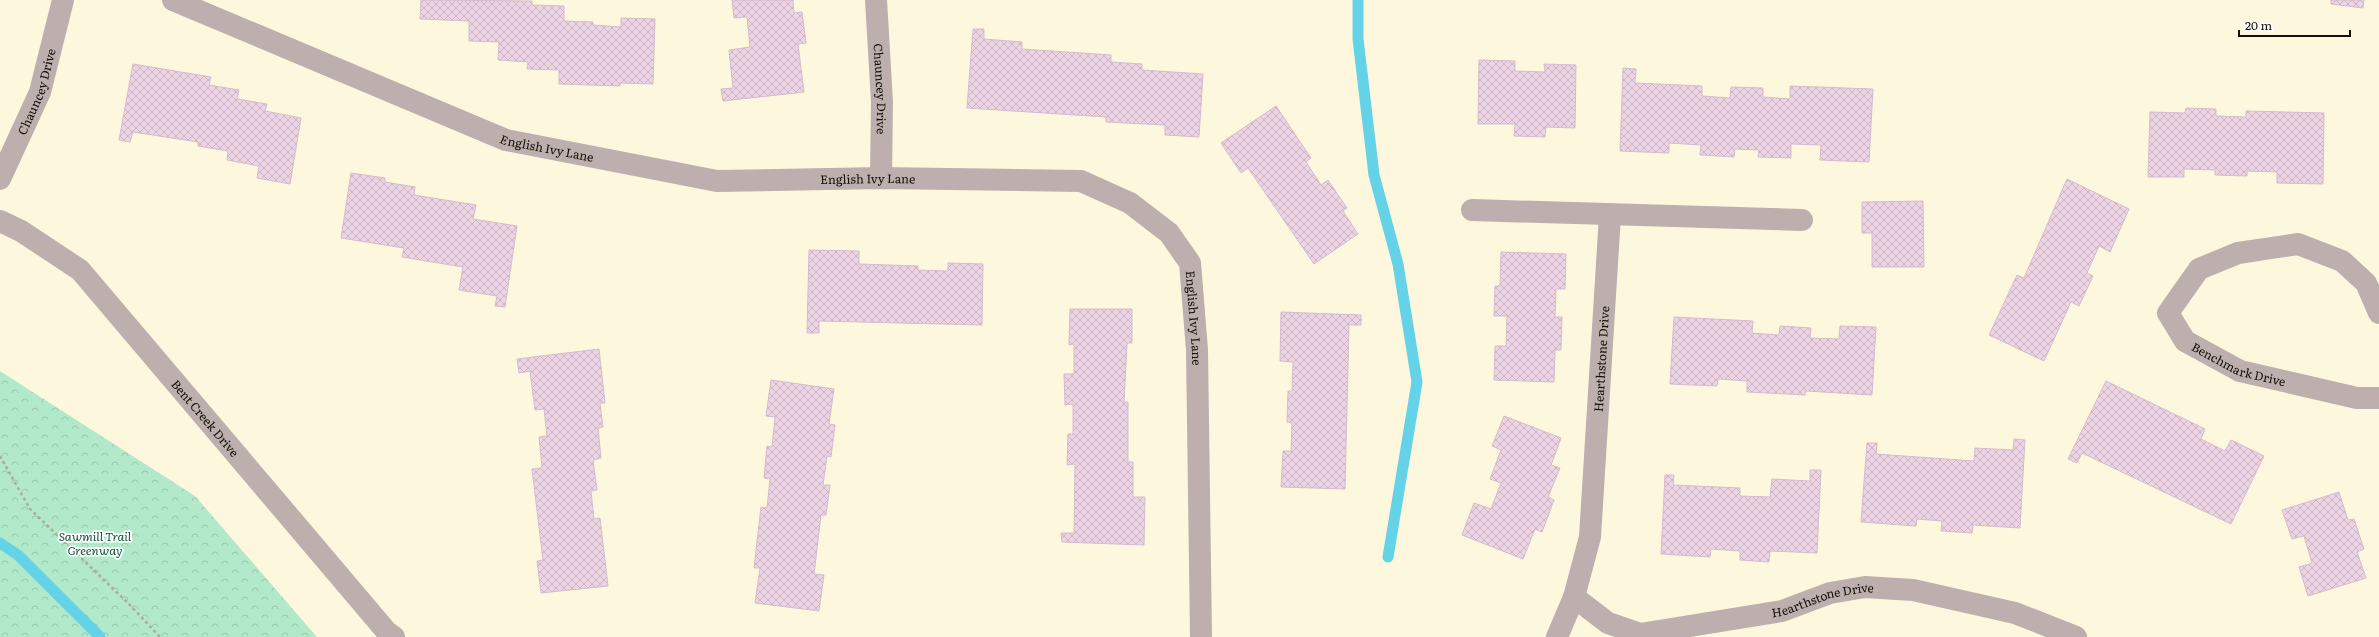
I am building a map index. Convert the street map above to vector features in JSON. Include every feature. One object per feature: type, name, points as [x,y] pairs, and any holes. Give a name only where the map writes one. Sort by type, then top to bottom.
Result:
[{"type":"street","name":"Chauncey Drive","points":[[0,179],[40,92],[63,0]]},
{"type":"street","name":"English Ivy Lane","points":[[173,0],[506,140],[717,180],[881,178],[1081,181],[1130,203],[1169,233],[1190,263],[1197,350],[1201,637]]},
{"type":"street","name":"Chauncey Drive","points":[[876,0],[882,102],[881,178]]},
{"type":"street","points":[[1472,210],[1802,220]]},
{"type":"street","name":"Hearthstone Drive","points":[[1557,637],[1574,597],[1590,537],[1610,215]]},
{"type":"street","name":"Bent Creek Drive","points":[[0,221],[20,231],[80,270],[387,632],[394,637]]},
{"type":"street","name":"Benchmark Drive","points":[[2379,313],[2366,283],[2342,261],[2298,244],[2238,253],[2199,269],[2168,313],[2185,341],[2240,371],[2357,398],[2379,398]]},
{"type":"street","name":"Hearthstone Drive","points":[[1574,597],[1608,623],[1640,634],[1782,610],[1830,593],[1865,587],[1913,590],[2015,613],[2076,637]]},
{"type":"path","points":[[0,456],[30,509],[128,603],[160,637]]},
{"type":"green space","name":"Sawmill Trail Greenway","points":[[0,371],[195,496],[317,637],[0,637]]},
{"type":"building","points":[[421,0],[532,1],[532,5],[564,6],[564,21],[593,22],[593,25],[621,27],[621,18],[655,19],[653,84],[620,83],[620,86],[559,84],[559,70],[527,69],[528,62],[498,60],[499,42],[469,41],[469,21],[420,19]]},
{"type":"building","points":[[732,0],[793,0],[794,13],[802,12],[806,43],[798,44],[804,92],[723,101],[721,89],[733,88],[729,50],[750,47],[747,17],[734,18]]},
{"type":"building","points":[[2331,0],[2364,0],[2363,8],[2331,4]]},
{"type":"building","points":[[973,29],[984,29],[984,39],[1022,42],[1022,49],[1111,55],[1111,62],[1142,64],[1142,70],[1203,74],[1199,137],[1165,135],[1165,125],[1106,122],[1106,117],[967,108]]},
{"type":"building","points":[[1479,60],[1515,61],[1515,71],[1545,72],[1544,64],[1576,65],[1575,128],[1546,127],[1545,137],[1514,136],[1515,124],[1478,124]]},
{"type":"building","points":[[133,64],[211,77],[209,85],[239,90],[237,99],[267,104],[265,111],[301,118],[290,184],[257,178],[259,166],[227,160],[228,151],[198,146],[198,142],[133,132],[130,142],[119,140]]},
{"type":"building","points":[[1623,68],[1636,69],[1635,83],[1702,86],[1702,96],[1730,98],[1731,87],[1763,88],[1763,97],[1790,99],[1790,86],[1873,89],[1869,162],[1820,160],[1821,145],[1791,144],[1791,158],[1758,157],[1759,150],[1735,149],[1734,157],[1700,155],[1701,145],[1669,143],[1669,153],[1620,151]]},
{"type":"building","points":[[1276,106],[1311,158],[1306,162],[1321,185],[1328,180],[1347,208],[1343,211],[1358,234],[1314,264],[1248,168],[1241,173],[1221,143]]},
{"type":"building","points":[[2186,108],[2216,109],[2216,116],[2246,117],[2246,111],[2324,113],[2323,184],[2277,183],[2277,172],[2247,171],[2247,176],[2215,175],[2215,170],[2184,169],[2184,177],[2148,177],[2150,112],[2185,113]]},
{"type":"building","points":[[351,173],[385,178],[385,182],[415,187],[414,195],[476,205],[473,219],[517,226],[505,307],[495,306],[497,296],[459,290],[463,267],[402,257],[404,248],[341,238]]},
{"type":"building","points":[[2067,179],[2129,209],[2110,252],[2099,246],[2087,273],[2093,276],[2079,306],[2071,302],[2044,361],[1989,335],[2017,275],[2024,278]]},
{"type":"building","points":[[1923,201],[1924,267],[1872,267],[1872,233],[1862,233],[1862,202]]},
{"type":"building","points":[[809,250],[859,251],[859,264],[918,266],[918,270],[948,271],[948,263],[983,264],[982,325],[819,321],[819,333],[807,333]]},
{"type":"building","points":[[1501,252],[1566,254],[1565,289],[1556,289],[1555,317],[1562,317],[1561,350],[1555,350],[1554,382],[1494,380],[1495,346],[1506,346],[1507,316],[1494,316],[1495,286],[1500,286]]},
{"type":"building","points":[[1070,309],[1132,309],[1132,343],[1127,343],[1124,402],[1128,402],[1128,462],[1133,462],[1133,497],[1145,497],[1144,545],[1062,542],[1061,533],[1074,533],[1075,464],[1067,465],[1068,434],[1073,434],[1073,404],[1065,405],[1064,374],[1074,374],[1074,344],[1069,345]]},
{"type":"building","points":[[1281,312],[1361,315],[1361,325],[1349,325],[1345,489],[1281,487],[1283,451],[1291,451],[1292,423],[1287,422],[1288,391],[1292,391],[1293,362],[1280,361]]},
{"type":"building","points":[[1674,317],[1753,321],[1752,333],[1779,335],[1780,326],[1811,328],[1810,338],[1839,339],[1840,326],[1876,327],[1872,395],[1806,391],[1805,395],[1747,392],[1747,381],[1718,379],[1717,386],[1670,384]]},
{"type":"building","points":[[599,349],[605,403],[600,403],[603,427],[598,428],[601,458],[593,460],[597,490],[591,491],[594,519],[600,518],[608,586],[541,593],[537,561],[543,560],[532,469],[542,468],[539,437],[547,436],[544,409],[535,410],[530,371],[519,373],[517,359]]},
{"type":"building","points":[[771,380],[834,389],[829,424],[835,425],[831,457],[827,456],[823,485],[830,485],[826,515],[821,515],[814,574],[824,575],[819,611],[755,603],[760,568],[754,568],[761,507],[767,508],[770,479],[764,478],[767,446],[772,447],[775,417],[766,416]]},
{"type":"building","points":[[2106,381],[2205,429],[2201,439],[2225,451],[2231,440],[2264,456],[2231,524],[2082,453],[2077,463],[2068,459]]},
{"type":"building","points":[[1504,416],[1561,438],[1551,465],[1560,468],[1548,497],[1554,500],[1542,532],[1535,529],[1523,559],[1462,535],[1474,503],[1491,509],[1501,483],[1490,479],[1501,450],[1492,446]]},
{"type":"building","points":[[2014,439],[2025,440],[2020,528],[1973,525],[1972,533],[1941,531],[1942,521],[1917,519],[1916,526],[1861,522],[1867,443],[1877,443],[1876,454],[1974,461],[1975,448],[2013,450]]},
{"type":"building","points":[[1810,470],[1821,470],[1817,553],[1770,551],[1769,562],[1740,560],[1740,551],[1711,549],[1710,557],[1661,554],[1665,475],[1674,475],[1673,485],[1740,488],[1740,496],[1770,497],[1772,479],[1810,481]]},
{"type":"building","points":[[2339,492],[2348,520],[2354,519],[2364,549],[2357,552],[2366,578],[2308,596],[2299,567],[2312,563],[2304,536],[2292,539],[2282,510]]},
{"type":"waterway","points":[[1358,0],[1358,39],[1374,175],[1398,264],[1417,382],[1388,557]]},
{"type":"waterway","points":[[0,543],[18,555],[100,637]]}]
